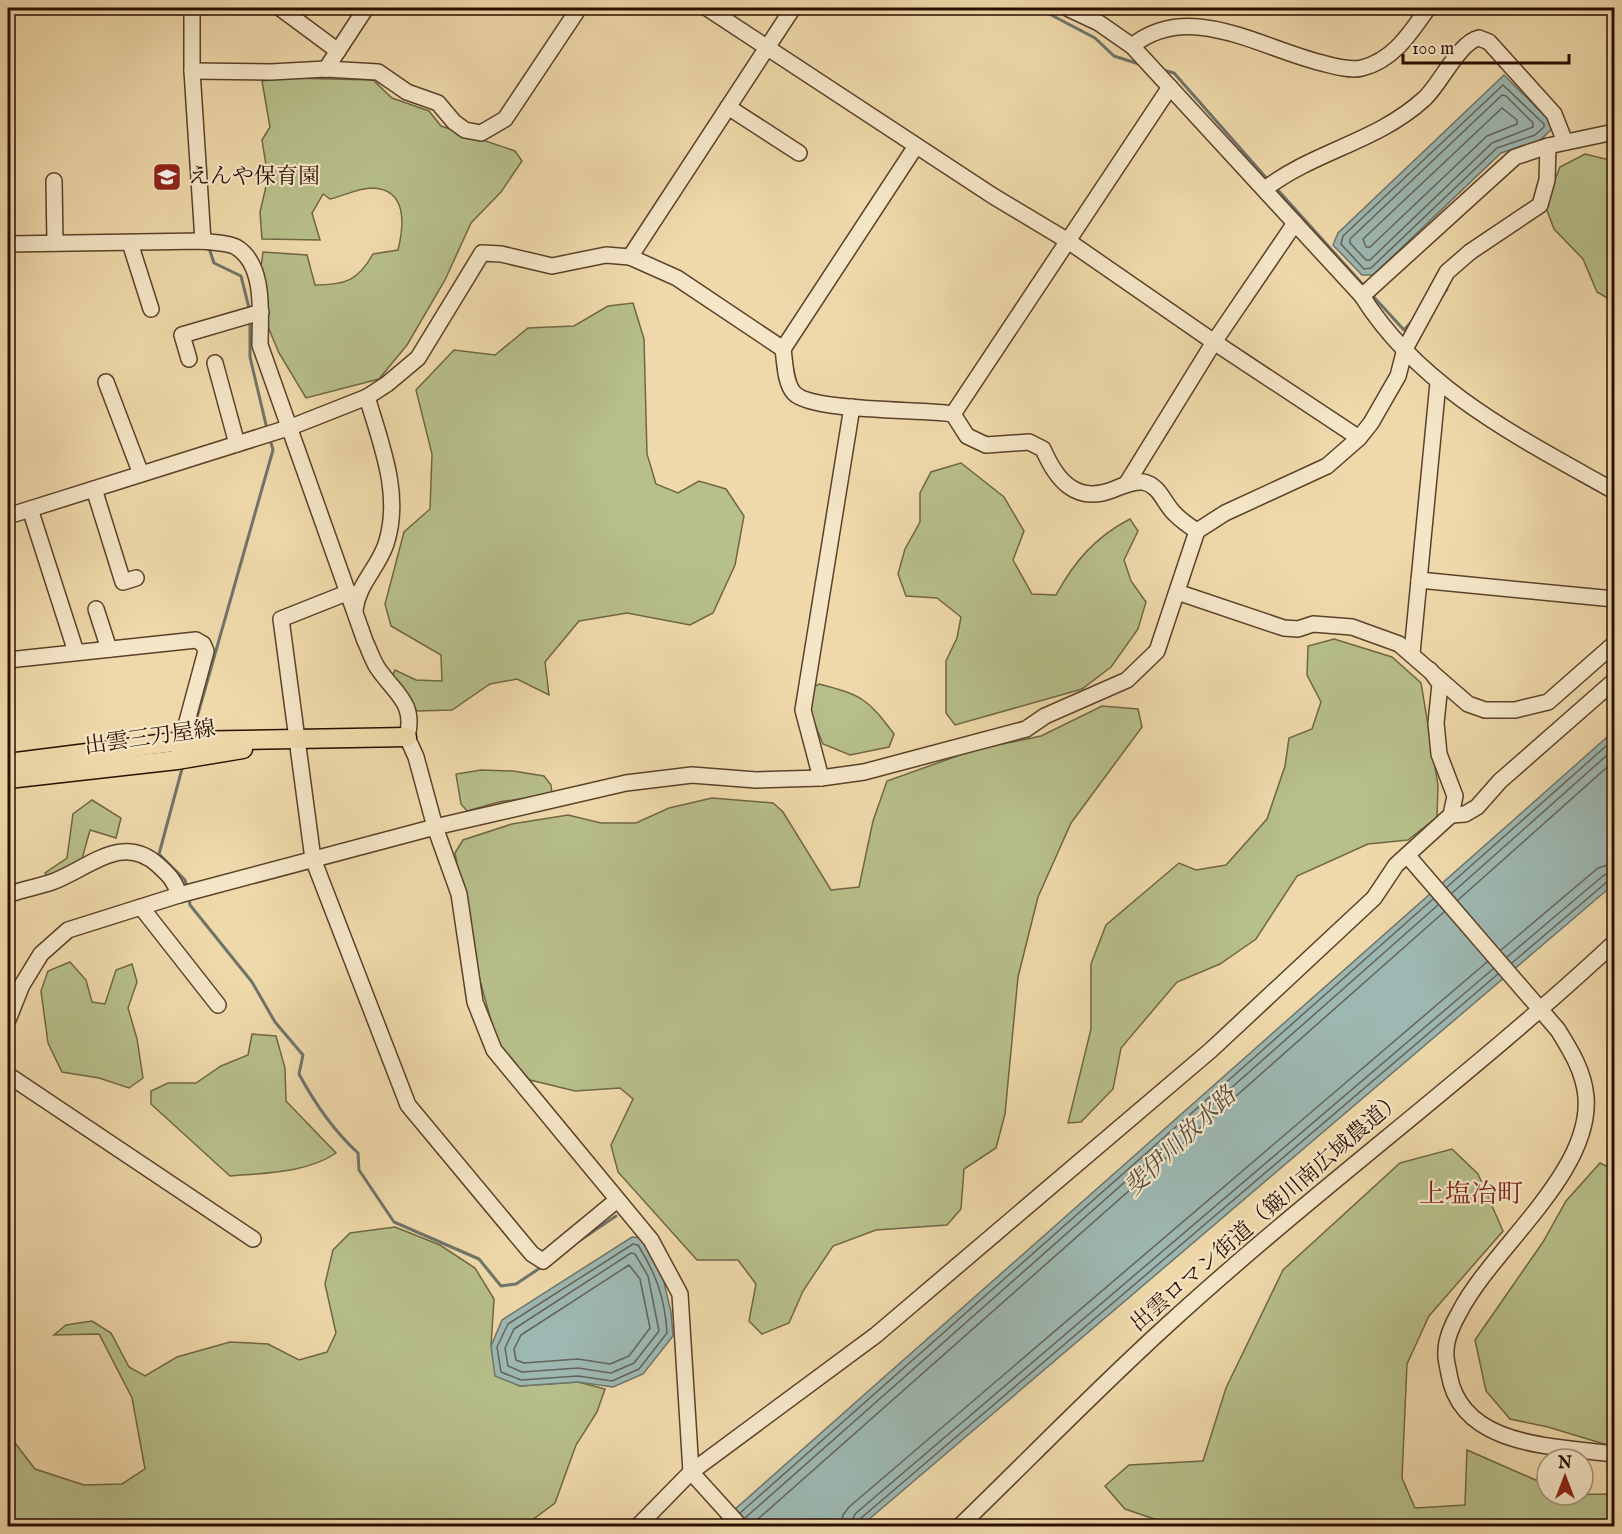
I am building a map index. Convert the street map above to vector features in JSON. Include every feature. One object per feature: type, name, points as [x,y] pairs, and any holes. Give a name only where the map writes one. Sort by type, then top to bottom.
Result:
[{"type":"main road","name":"出雲三刀屋線","points":[[8,764],[182,741],[407,736]]},
{"type":"main road","name":"出雲三刀屋線","points":[[8,779],[177,760],[298,739]]},
{"type":"street","points":[[192,8],[192,71],[203,242]]},
{"type":"street","points":[[280,8],[338,51]]},
{"type":"street","points":[[326,69],[366,8]]},
{"type":"street","points":[[192,71],[271,72],[326,69],[378,72],[407,92],[438,103],[454,122],[465,130],[481,133],[505,119],[579,8]]},
{"type":"street","points":[[707,8],[916,146],[1068,241],[1359,438]]},
{"type":"street","points":[[630,257],[793,8]]},
{"type":"street","points":[[1067,8],[1099,23],[1132,46],[1265,189],[1362,296],[1375,316],[1438,383],[1506,430],[1614,491]]},
{"type":"street","points":[[1132,46],[1143,37],[1174,26],[1199,24],[1310,60],[1337,67],[1361,68],[1401,45],[1428,8]]},
{"type":"street","points":[[1265,189],[1302,165],[1362,141],[1425,98],[1468,44],[1479,38],[1489,42],[1554,114],[1565,142]]},
{"type":"street","points":[[953,414],[1170,87]]},
{"type":"street","points":[[728,107],[798,153]]},
{"type":"street","points":[[1362,296],[1515,158],[1548,146],[1614,132]]},
{"type":"street","points":[[916,146],[783,349],[788,384],[795,395],[819,403],[953,414]]},
{"type":"street","points":[[8,1017],[22,985],[40,954],[69,930],[179,895],[435,827],[626,783],[692,775],[756,780],[821,778],[864,772],[1026,729],[1045,716],[1127,680],[1157,651],[1197,531],[1225,513],[1327,466],[1359,438],[1371,423],[1398,376],[1405,349],[1447,272],[1470,252],[1540,206],[1547,180],[1548,146]]},
{"type":"street","points":[[54,181],[55,243]]},
{"type":"street","points":[[1127,483],[1214,342],[1295,223]]},
{"type":"street","points":[[8,244],[203,242],[234,246],[247,256],[261,294],[260,345],[291,427],[365,641],[377,667],[408,706],[410,723],[407,736],[416,757],[435,827],[459,894],[476,1002],[494,1050],[651,1240],[680,1294],[691,1473],[708,1489],[740,1527]]},
{"type":"street","points":[[130,243],[151,309]]},
{"type":"street","points":[[8,516],[291,427],[367,397],[387,384],[418,358],[482,253],[501,254],[552,266],[606,255],[630,257],[677,278],[783,349]]},
{"type":"street","points":[[189,359],[182,335],[261,312]]},
{"type":"street","points":[[215,363],[237,444]]},
{"type":"street","points":[[106,382],[141,474]]},
{"type":"street","points":[[1412,653],[1438,383]]},
{"type":"street","points":[[355,610],[357,594],[386,546],[390,528],[392,485],[367,397]]},
{"type":"street","points":[[821,778],[803,710],[852,406]]},
{"type":"street","points":[[953,414],[967,436],[986,445],[1029,442],[1043,449],[1052,471],[1070,488],[1088,494],[1110,491],[1127,483],[1145,482],[1161,493],[1173,513],[1197,531]]},
{"type":"street","points":[[94,489],[123,582],[136,578]]},
{"type":"street","points":[[30,509],[76,652]]},
{"type":"street","points":[[1419,580],[1614,599]]},
{"type":"street","points":[[349,592],[281,619],[313,859],[408,1105],[532,1254],[543,1261],[617,1200]]},
{"type":"street","points":[[1177,592],[1284,628],[1299,628],[1313,624],[1352,627],[1399,644],[1468,704],[1485,710],[1515,710],[1548,702],[1614,644]]},
{"type":"street","points":[[96,609],[109,649]]},
{"type":"street","points":[[8,660],[196,640],[203,644],[206,651],[177,760]]},
{"type":"street","points":[[638,1527],[691,1473],[876,1335],[1211,1050],[1374,898],[1396,865],[1451,815],[1455,796],[1439,754],[1436,723],[1440,684],[1430,670]]},
{"type":"street","points":[[1451,815],[1465,814],[1477,807],[1500,781],[1614,681]]},
{"type":"street","points":[[8,895],[51,882],[105,856],[131,850],[152,860],[167,874],[174,881],[179,895]]},
{"type":"street","points":[[1407,855],[1542,1010],[1573,1053],[1586,1098],[1575,1149],[1559,1179],[1470,1291],[1454,1322],[1446,1350],[1458,1401],[1472,1419],[1492,1432],[1533,1444],[1614,1454]]},
{"type":"street","points":[[141,907],[218,1005]]},
{"type":"street","name":"出雲ロマン街道（簸川南広域農道）","points":[[960,1527],[1164,1328],[1321,1192],[1542,1010],[1614,942]]},
{"type":"street","points":[[8,1075],[252,1239]]},
{"type":"green space","points":[[289,78],[373,80],[392,98],[429,111],[441,126],[515,151],[522,161],[501,192],[471,223],[445,280],[407,345],[379,379],[306,398],[279,353],[266,322],[267,297],[260,275],[263,252],[307,255],[315,285],[335,284],[356,276],[373,254],[398,250],[402,220],[398,202],[392,195],[384,190],[367,188],[330,199],[323,194],[312,213],[320,240],[262,239],[260,212],[268,178],[262,140],[270,127],[262,81]]},
{"type":"green space","points":[[1585,154],[1614,161],[1614,302],[1597,292],[1583,259],[1554,229],[1545,205],[1560,167]]},
{"type":"green space","points":[[633,303],[644,339],[647,454],[656,484],[678,493],[699,481],[726,489],[744,516],[735,565],[713,613],[690,625],[627,613],[579,621],[545,662],[549,695],[517,679],[490,684],[452,710],[417,711],[392,677],[395,670],[416,680],[442,681],[441,655],[391,626],[385,604],[404,532],[430,509],[432,454],[416,390],[454,350],[495,355],[528,328],[574,326],[608,306]]},
{"type":"green space","points":[[961,463],[1004,497],[1024,531],[1013,560],[1032,594],[1056,595],[1070,572],[1087,551],[1106,534],[1130,519],[1138,531],[1124,560],[1131,581],[1146,602],[1138,629],[1111,667],[1082,689],[955,725],[946,713],[946,661],[957,638],[961,617],[937,598],[906,596],[898,574],[905,549],[920,522],[920,493],[931,472]]},
{"type":"green space","points":[[1334,639],[1392,657],[1421,683],[1438,785],[1437,817],[1408,840],[1368,844],[1297,876],[1256,939],[1220,964],[1177,982],[1121,1048],[1113,1089],[1081,1122],[1068,1123],[1091,1029],[1091,964],[1106,925],[1179,863],[1196,870],[1226,865],[1267,819],[1285,766],[1289,738],[1312,729],[1321,702],[1307,675],[1308,646]]},
{"type":"green space","points":[[819,684],[855,695],[870,706],[894,734],[889,747],[850,755],[823,744],[808,708],[808,690]]},
{"type":"green space","points":[[1102,706],[1138,709],[1142,727],[1071,823],[1038,897],[1018,977],[1005,1114],[996,1148],[964,1169],[961,1209],[947,1225],[876,1230],[833,1246],[803,1291],[789,1323],[762,1334],[749,1321],[756,1284],[738,1260],[697,1260],[618,1172],[611,1145],[633,1099],[620,1088],[575,1091],[526,1079],[499,1049],[474,959],[455,853],[463,840],[512,824],[568,815],[601,823],[636,823],[669,808],[712,798],[773,803],[783,812],[831,890],[859,887],[873,821],[887,781],[974,750],[1041,736]]},
{"type":"green space","points":[[481,770],[513,771],[544,776],[551,785],[552,794],[499,802],[467,811],[461,804],[456,774]]},
{"type":"green space","points":[[92,800],[121,818],[116,838],[90,830],[82,859],[48,878],[45,873],[67,858],[73,814]]},
{"type":"green space","points":[[70,962],[86,980],[92,1002],[105,1004],[116,970],[132,964],[137,982],[128,1008],[137,1039],[143,1078],[129,1088],[99,1078],[62,1072],[48,1043],[41,991],[48,971]]},
{"type":"green space","points":[[252,1034],[276,1036],[285,1068],[286,1101],[336,1153],[325,1160],[299,1168],[230,1176],[151,1104],[151,1091],[168,1083],[196,1083],[221,1066],[248,1055]]},
{"type":"green space","points":[[1452,1149],[1478,1174],[1503,1231],[1429,1316],[1407,1364],[1402,1478],[1415,1508],[1465,1505],[1467,1450],[1535,1480],[1535,1507],[1595,1507],[1595,1494],[1614,1494],[1614,1526],[1175,1526],[1125,1509],[1105,1486],[1129,1465],[1203,1461],[1226,1388],[1283,1270],[1400,1163]]},
{"type":"green space","points":[[1600,1163],[1614,1170],[1614,1447],[1548,1427],[1510,1419],[1486,1391],[1475,1340],[1543,1242],[1566,1201]]},
{"type":"green space","points":[[395,1227],[440,1245],[475,1268],[494,1299],[491,1346],[520,1386],[578,1382],[605,1389],[597,1412],[576,1445],[555,1503],[524,1526],[8,1526],[8,1434],[35,1469],[84,1485],[122,1484],[145,1469],[132,1398],[99,1334],[54,1335],[66,1325],[92,1321],[111,1333],[129,1367],[145,1376],[177,1357],[230,1342],[268,1344],[299,1360],[327,1352],[336,1333],[325,1284],[333,1250],[350,1233]]},
{"type":"water","points":[[1504,75],[1555,126],[1539,141],[1501,153],[1373,275],[1362,275],[1333,245],[1338,233]]},
{"type":"water","name":"斐伊川放水路","points":[[1614,731],[1614,884],[861,1526],[716,1526]]},
{"type":"water","points":[[632,1237],[641,1238],[661,1270],[671,1312],[673,1336],[643,1374],[613,1387],[578,1382],[520,1386],[495,1376],[491,1346],[502,1320]]},
{"type":"waterway","points":[[1038,8],[1095,38],[1114,56],[1139,64]]},
{"type":"waterway","points":[[1163,70],[1174,73],[1269,181]]},
{"type":"waterway","points":[[1276,188],[1366,288]]},
{"type":"waterway","points":[[209,248],[214,263],[241,276],[250,312]]},
{"type":"waterway","points":[[1441,298],[1447,289]]},
{"type":"waterway","points":[[1372,295],[1404,330],[1414,319]]},
{"type":"waterway","points":[[250,321],[250,357],[267,429]]},
{"type":"waterway","points":[[192,735],[273,450],[270,439]]},
{"type":"waterway","points":[[183,765],[159,854],[185,880],[187,888]]},
{"type":"waterway","points":[[189,898],[190,905],[252,982],[275,1022],[303,1055],[299,1074],[325,1116],[358,1153],[359,1170],[394,1222],[479,1259],[501,1286],[516,1284],[543,1266]]},
{"type":"waterway","points":[[576,1243],[616,1216]]},
{"type":"place","name":"えんや保育園","points":[[167,177]]},
{"type":"district","name":"上塩冶町","points":[[1471,1194]]}]
